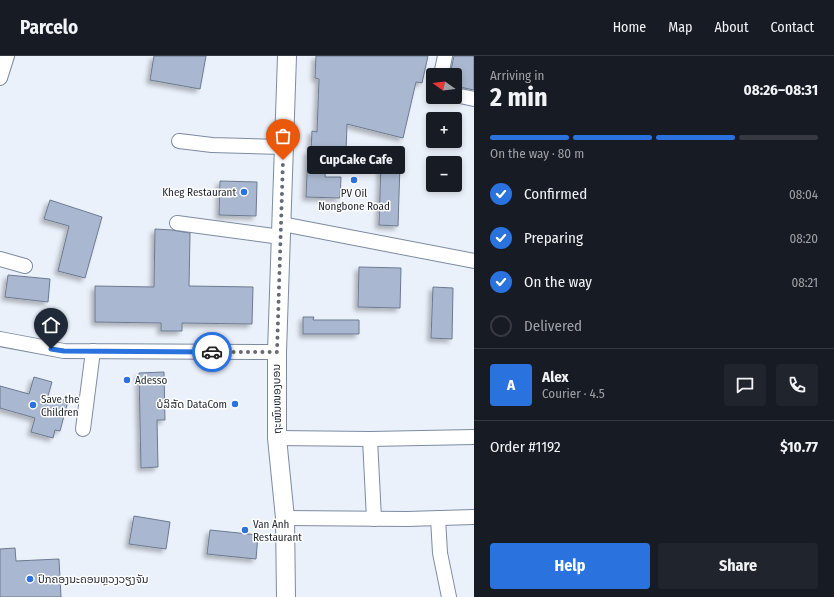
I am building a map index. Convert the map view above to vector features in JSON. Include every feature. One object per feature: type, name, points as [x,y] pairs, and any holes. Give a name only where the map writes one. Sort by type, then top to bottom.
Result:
[{"type":"street","points":[[0,78],[7,56]]},
{"type":"street","name":"ຖະໜົນໜອງບອນ","points":[[286,597],[285,518],[278,438],[277,352],[287,56]]},
{"type":"street","points":[[442,68],[444,56]]},
{"type":"street","points":[[462,96],[474,99]]},
{"type":"street","points":[[179,142],[212,145],[284,147]]},
{"type":"street","points":[[177,223],[282,230],[474,261]]},
{"type":"street","points":[[0,259],[25,266]]},
{"type":"street","points":[[0,339],[64,351],[277,352]]},
{"type":"street","points":[[83,429],[93,351]]},
{"type":"street","points":[[278,438],[370,439],[474,437]]},
{"type":"street","points":[[370,439],[374,519]]},
{"type":"street","points":[[285,518],[374,519],[474,517]]},
{"type":"street","points":[[438,518],[440,553],[448,597]]},
{"type":"building","points":[[154,56],[206,56],[200,89],[150,80]]},
{"type":"building","points":[[316,56],[428,56],[422,83],[416,82],[403,138],[347,124],[346,152],[327,151],[325,177],[341,177],[340,198],[306,197],[308,151],[311,151],[312,131],[317,132],[319,79],[315,78]]},
{"type":"building","points":[[454,56],[474,56],[474,90],[462,87],[462,68],[451,68]]},
{"type":"building","points":[[381,163],[400,164],[398,226],[379,225]]},
{"type":"building","points":[[220,181],[257,182],[256,216],[219,215]]},
{"type":"building","points":[[50,200],[102,217],[85,278],[58,271],[69,226],[44,219]]},
{"type":"building","points":[[155,229],[190,233],[189,286],[253,287],[252,324],[182,323],[182,331],[161,331],[161,323],[95,322],[95,286],[154,287]]},
{"type":"building","points":[[359,267],[401,268],[400,308],[358,307]]},
{"type":"building","points":[[8,275],[50,279],[48,302],[5,297]]},
{"type":"building","points":[[433,287],[453,288],[452,339],[431,338]]},
{"type":"building","points":[[303,317],[314,317],[313,320],[359,320],[359,334],[303,334]]},
{"type":"building","points":[[164,372],[165,420],[157,420],[158,467],[141,468],[139,373]]},
{"type":"building","name":"Save the Children","points":[[34,377],[52,382],[48,396],[68,401],[60,431],[55,430],[53,438],[31,432],[35,418],[0,408],[0,386],[29,394]]},
{"type":"building","points":[[134,516],[170,522],[166,549],[129,544]]},
{"type":"building","points":[[210,530],[258,535],[256,559],[207,554]]},
{"type":"building","name":"ປົກຄອງນະຄອນຫຼວງວຽງຈັນ","points":[[15,548],[16,561],[59,559],[61,597],[0,597],[0,549]]},
{"type":"way so far","points":[[212,352],[277,352],[283,160]]},
{"type":"place","name":"CupCake Cafe","points":[[283,160]]},
{"type":"place","name":"PV Oil Nongbone Road","points":[[354,180]]},
{"type":"place","name":"Kheg Restaurant","points":[[244,192]]},
{"type":"place","name":"Adesso","points":[[127,380]]},
{"type":"place","name":"ບໍລິສັດ DataCom","points":[[235,404]]},
{"type":"place","name":"Save the Children","points":[[33,405]]},
{"type":"place","name":"Van Anh Restaurant","points":[[245,530]]},
{"type":"place","name":"ປົກຄອງນະຄອນຫຼວງວຽງຈັນ","points":[[30,579]]},
{"type":"route","points":[[51,349],[64,351],[212,352]]}]
